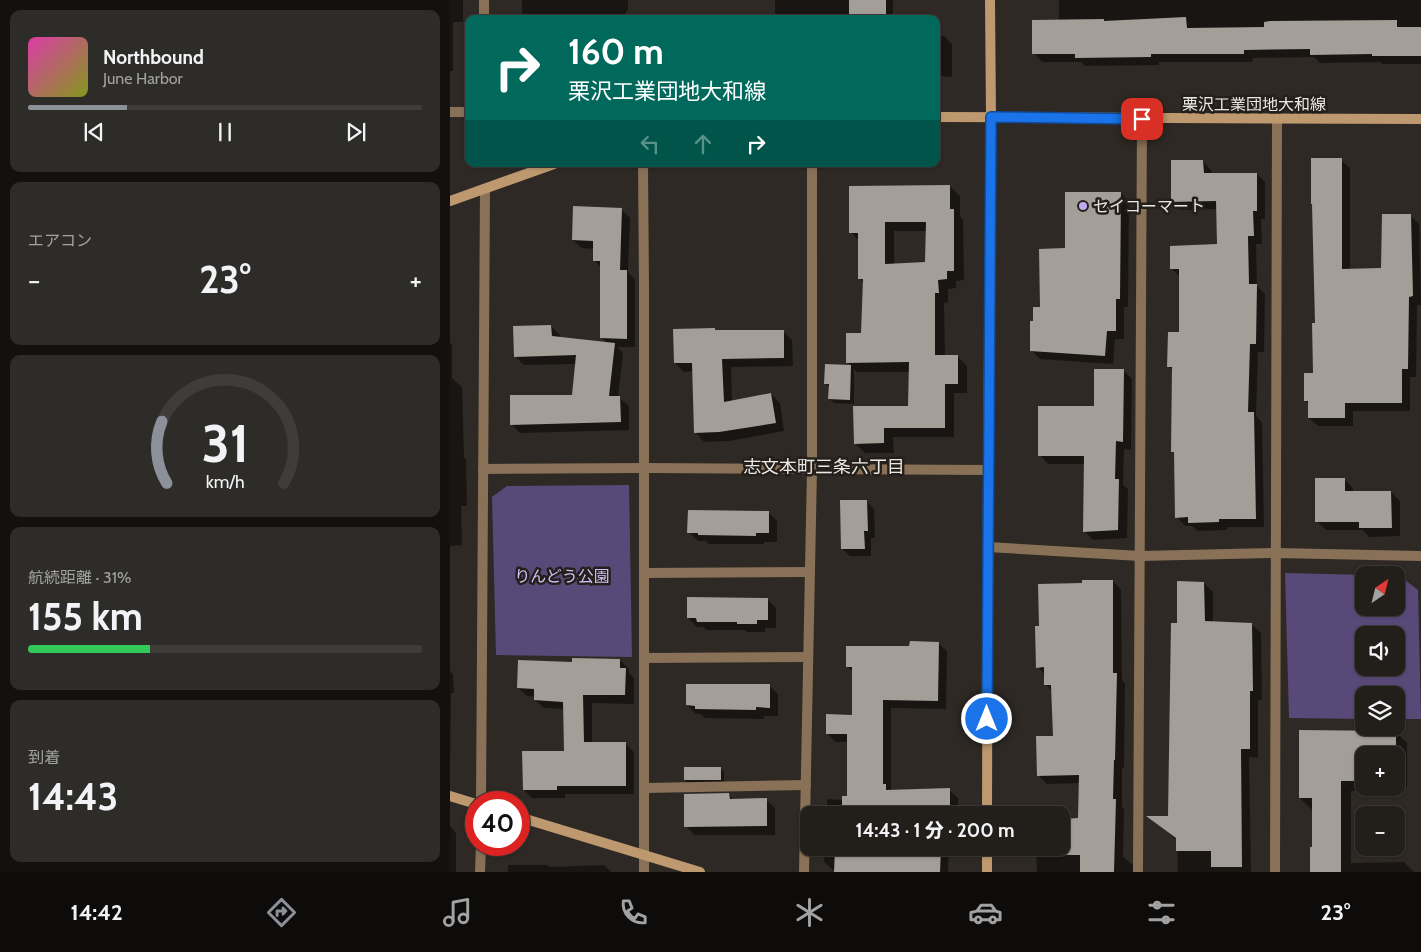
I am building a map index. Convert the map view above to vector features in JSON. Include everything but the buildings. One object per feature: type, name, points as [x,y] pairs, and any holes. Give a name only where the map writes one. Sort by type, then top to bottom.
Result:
[{"type":"street","points":[[484,0],[484,15]]},
{"type":"street","points":[[987,806],[990,0]]},
{"type":"street","points":[[450,112],[465,112]]},
{"type":"street","name":"栗沢工業団地大和線","points":[[940,117],[1421,119]]},
{"type":"street","points":[[1138,872],[1142,119]]},
{"type":"street","points":[[1275,872],[1277,119]]},
{"type":"street","points":[[450,201],[546,167]]},
{"type":"street","points":[[643,167],[644,872]]},
{"type":"street","points":[[804,872],[812,469],[812,167]]},
{"type":"street","points":[[481,791],[484,190]]},
{"type":"street","points":[[483,469],[988,470]]},
{"type":"street","points":[[988,547],[1140,556],[1276,553],[1421,556]]},
{"type":"street","points":[[644,572],[810,572]]},
{"type":"street","points":[[644,658],[808,657]]},
{"type":"street","points":[[645,788],[806,785]]},
{"type":"street","points":[[450,796],[465,801]]},
{"type":"street","points":[[530,820],[700,872]]},
{"type":"street","points":[[480,856],[480,872]]},
{"type":"street","points":[[987,856],[987,872]]},
{"type":"green space","name":"りんどう公園","points":[[629,485],[632,657],[496,655],[492,497],[507,486]]},
{"type":"green space","points":[[1285,573],[1355,575],[1355,616],[1405,616],[1405,580],[1418,590],[1421,719],[1405,719],[1405,686],[1355,686],[1355,719],[1289,718]]},
{"type":"place","name":"セイコーマート","points":[[1083,206]]},
{"type":"district","name":"志文本町三条六丁目","points":[[824,467]]},
{"type":"route","points":[[987,719],[991,117],[1142,119]]}]
